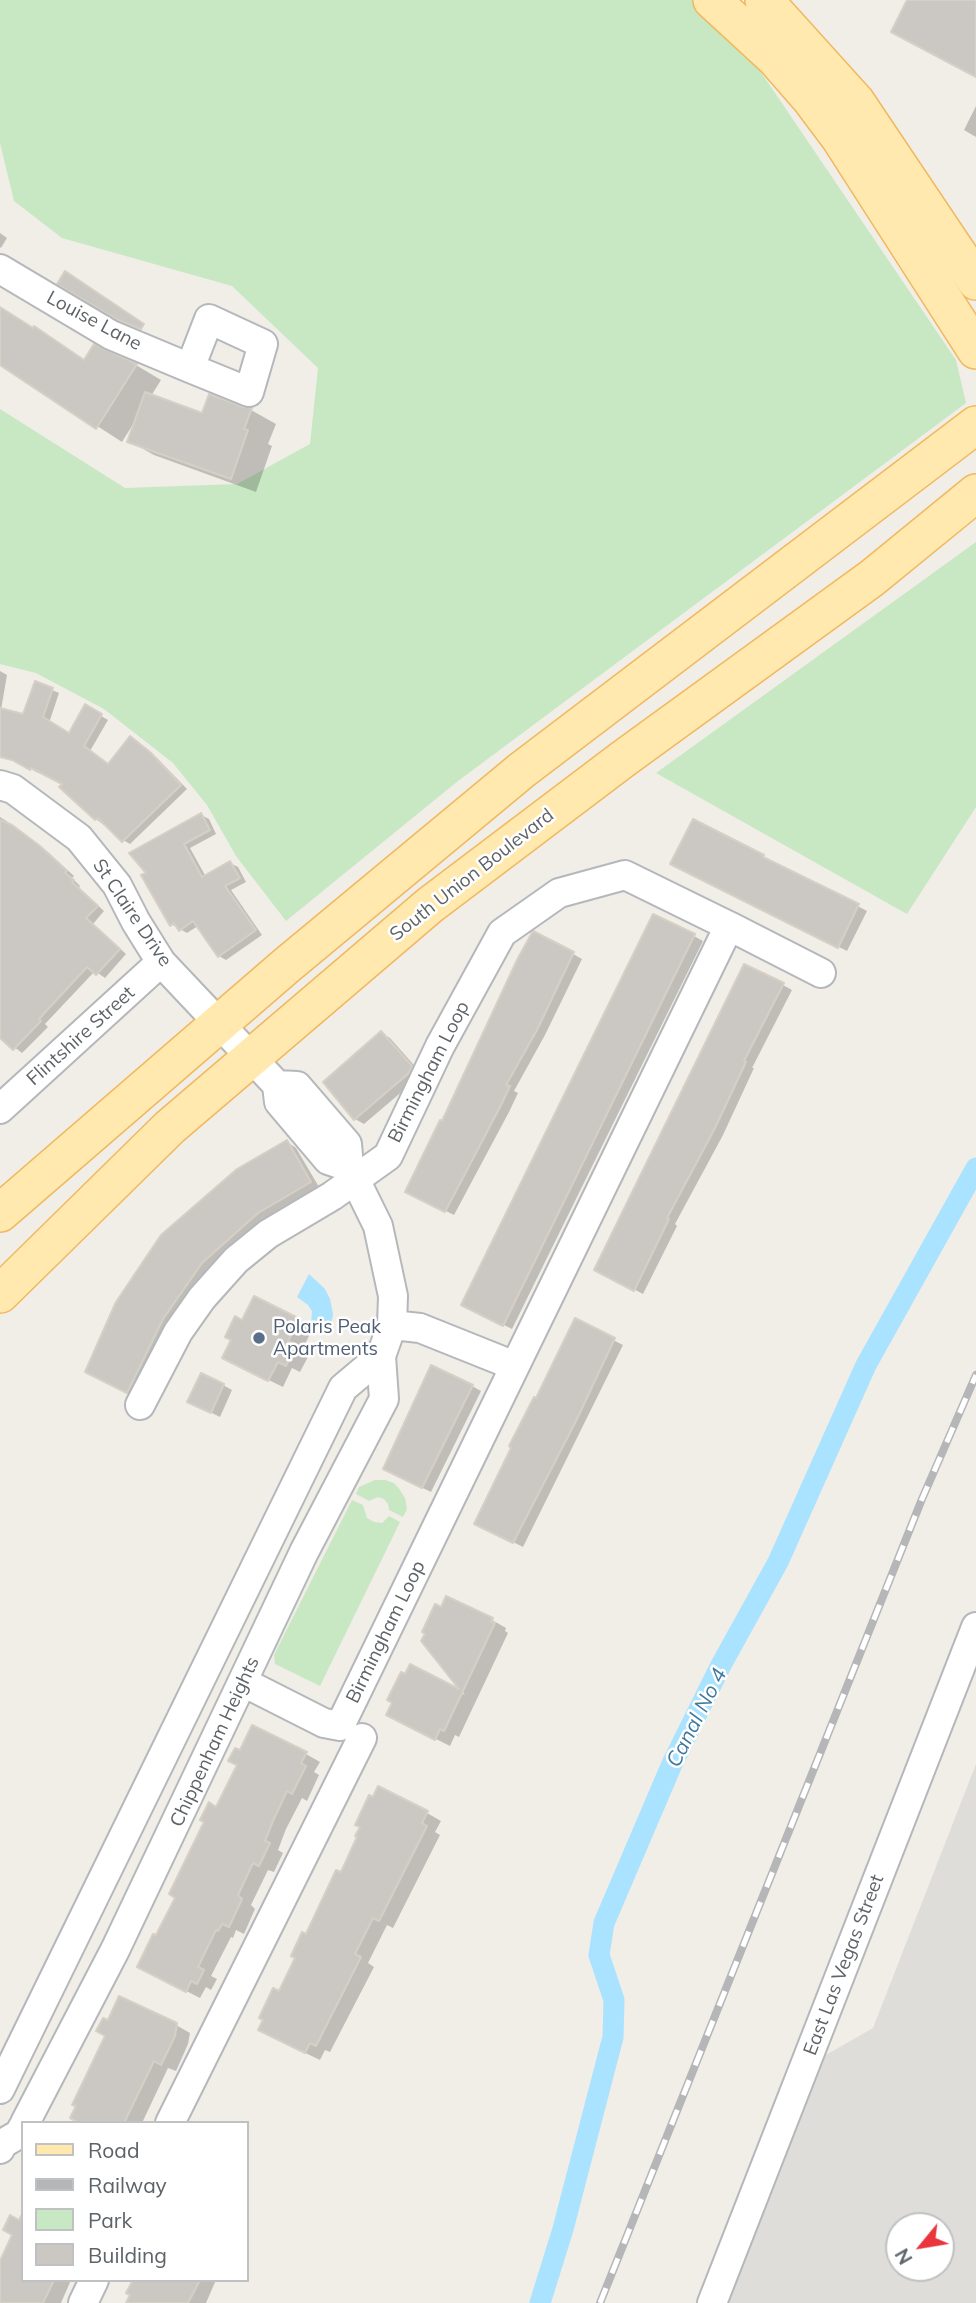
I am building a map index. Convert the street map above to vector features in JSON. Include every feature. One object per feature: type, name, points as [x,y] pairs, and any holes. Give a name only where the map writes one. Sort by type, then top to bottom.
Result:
[{"type":"main road","points":[[712,0],[776,59],[810,98],[840,138],[976,350]]},
{"type":"main road","points":[[764,0],[856,102],[976,281]]},
{"type":"main road","points":[[0,1213],[220,1023],[522,770],[976,425]]},
{"type":"main road","name":"South Union Boulevard","points":[[0,1294],[170,1127],[429,905],[872,578],[976,493]]},
{"type":"street","name":"Louise Lane","points":[[0,269],[111,335],[190,368]]},
{"type":"street","name":"St Claire Drive","points":[[0,785],[13,789],[79,838],[117,885],[136,922],[162,962],[251,1058]]},
{"type":"street","name":"Birmingham Loop","points":[[141,1405],[178,1332],[202,1298],[236,1260],[353,1173],[388,1156],[440,1046],[502,933],[559,892],[625,876],[821,973]]},
{"type":"street","name":"Birmingham Loop","points":[[243,1682],[324,1724],[340,1726],[729,926]]},
{"type":"street","name":"Flintshire Street","points":[[5,1094],[162,962]]},
{"type":"street","name":"Chippenham Heights","points":[[21,2121],[116,1950],[304,1552],[384,1399],[381,1356],[392,1325],[393,1296],[378,1226],[353,1173],[347,1144],[297,1086],[277,1084],[251,1058]]},
{"type":"street","points":[[392,1325],[421,1328],[515,1366]]},
{"type":"street","name":"Chippenham Heights","points":[[0,2089],[344,1388],[381,1356]]},
{"type":"street","name":"East Las Vegas Street","points":[[712,2303],[976,1627]]},
{"type":"street","points":[[171,2121],[362,1738]]},
{"type":"street","points":[[83,2303],[93,2282]]},
{"type":"shaded area","points":[[976,1764],[976,2303],[712,2303],[803,2068],[873,2028]]},
{"type":"green space","points":[[0,0],[712,0],[956,360],[966,403],[458,781],[286,921],[236,856],[207,805],[173,763],[104,709],[36,673],[0,664],[0,409],[125,488],[237,484],[310,444],[318,368],[232,286],[62,238],[14,201],[0,143]]},
{"type":"green space","points":[[976,542],[976,807],[907,914],[656,773]]},
{"type":"green space","points":[[375,1480],[394,1483],[400,1490],[407,1509],[403,1517],[389,1510],[384,1499],[378,1497],[369,1501],[356,1494],[359,1487]]},
{"type":"green space","points":[[352,1500],[363,1505],[367,1518],[374,1522],[382,1523],[389,1516],[400,1522],[320,1686],[275,1664],[274,1655]]},
{"type":"water","points":[[309,1274],[325,1289],[330,1299],[333,1314],[330,1331],[311,1325],[312,1311],[297,1297]]},
{"type":"building","points":[[907,0],[976,0],[976,77],[891,32]]},
{"type":"building","points":[[65,271],[144,324],[141,329],[118,320],[57,284]]},
{"type":"building","points":[[0,307],[84,360],[94,344],[137,364],[96,429],[0,365]]},
{"type":"building","points":[[145,392],[202,413],[209,394],[252,408],[244,429],[248,430],[231,479],[127,442]]},
{"type":"building","points":[[35,681],[53,688],[43,717],[69,733],[85,704],[102,714],[84,746],[108,764],[130,736],[150,752],[181,785],[122,842],[98,818],[95,820],[59,787],[62,784],[31,768],[30,770],[0,757],[0,708],[23,714]]},
{"type":"building","points":[[201,813],[210,830],[184,844],[202,877],[230,861],[240,878],[225,886],[256,930],[218,957],[193,921],[179,931],[174,923],[170,926],[141,875],[146,873],[129,853]]},
{"type":"building","points":[[693,819],[859,904],[838,948],[670,864]]},
{"type":"building","points":[[0,820],[12,825],[40,846],[67,871],[65,873],[74,880],[72,882],[98,906],[86,918],[120,949],[96,975],[87,967],[13,1050],[0,1038]]},
{"type":"building","points":[[653,914],[695,934],[503,1326],[461,1305]]},
{"type":"building","points":[[533,931],[574,952],[537,1030],[506,1085],[510,1086],[500,1107],[445,1212],[405,1192]]},
{"type":"building","points":[[744,964],[784,983],[744,1061],[746,1062],[714,1130],[667,1218],[669,1219],[634,1291],[594,1270]]},
{"type":"building","points":[[381,1031],[412,1066],[409,1073],[354,1120],[323,1082]]},
{"type":"building","points":[[287,1140],[311,1182],[258,1213],[202,1263],[163,1319],[127,1393],[85,1372],[116,1302],[161,1235],[237,1169]]},
{"type":"building","name":"Polaris Peak Apartments","points":[[254,1296],[300,1319],[288,1341],[296,1345],[286,1366],[278,1362],[268,1381],[222,1358],[231,1340],[225,1337],[235,1316],[242,1320]]},
{"type":"building","points":[[575,1318],[615,1338],[513,1543],[474,1524],[511,1448],[509,1446]]},
{"type":"building","points":[[431,1365],[473,1385],[422,1488],[383,1469]]},
{"type":"building","points":[[201,1373],[224,1384],[211,1413],[187,1402]]},
{"type":"building","points":[[446,1596],[493,1618],[491,1622],[495,1623],[444,1731],[440,1729],[435,1740],[386,1715],[392,1703],[387,1700],[401,1672],[405,1674],[410,1664],[459,1689],[421,1641],[425,1634],[422,1632],[435,1604],[441,1607]]},
{"type":"building","points":[[252,1725],[307,1752],[301,1763],[306,1766],[292,1794],[287,1791],[265,1841],[270,1843],[259,1866],[253,1863],[238,1895],[242,1899],[229,1927],[222,1924],[218,1931],[216,1930],[198,1967],[204,1970],[197,1984],[191,1981],[186,1992],[137,1967],[175,1898],[169,1894],[204,1822],[200,1820],[209,1802],[216,1807],[237,1765],[228,1761],[235,1748],[240,1750]]},
{"type":"building","points":[[378,1786],[428,1811],[422,1823],[427,1826],[379,1921],[373,1918],[355,1954],[361,1957],[316,2046],[310,2043],[305,2053],[258,2030],[263,2020],[259,2018],[273,1988],[279,1991],[295,1958],[291,1956],[302,1932],[306,1934],[336,1870],[341,1872],[360,1827],[355,1825],[369,1795],[373,1797]]},
{"type":"building","points":[[119,1996],[177,2023],[175,2036],[161,2065],[154,2061],[125,2121],[76,2121],[70,2118],[76,2106],[72,2105],[105,2036],[96,2031],[103,2018],[108,2020]]},
{"type":"building","points":[[10,2215],[19,2220],[21,2216],[21,2282],[53,2282],[43,2303],[0,2303],[0,2261],[12,2235],[3,2230]]},
{"type":"building","points":[[132,2282],[199,2282],[188,2303],[126,2303],[130,2295],[126,2293]]},
{"type":"waterway","name":"Canal No 4","points":[[540,2303],[563,2229],[613,2037],[614,2000],[599,1955],[604,1923],[672,1764],[721,1665],[778,1562],[866,1365],[976,1168]]},
{"type":"railway","points":[[600,2303],[922,1499],[976,1375]]},
{"type":"place","name":"Polaris Peak Apartments","points":[[259,1338]]}]
